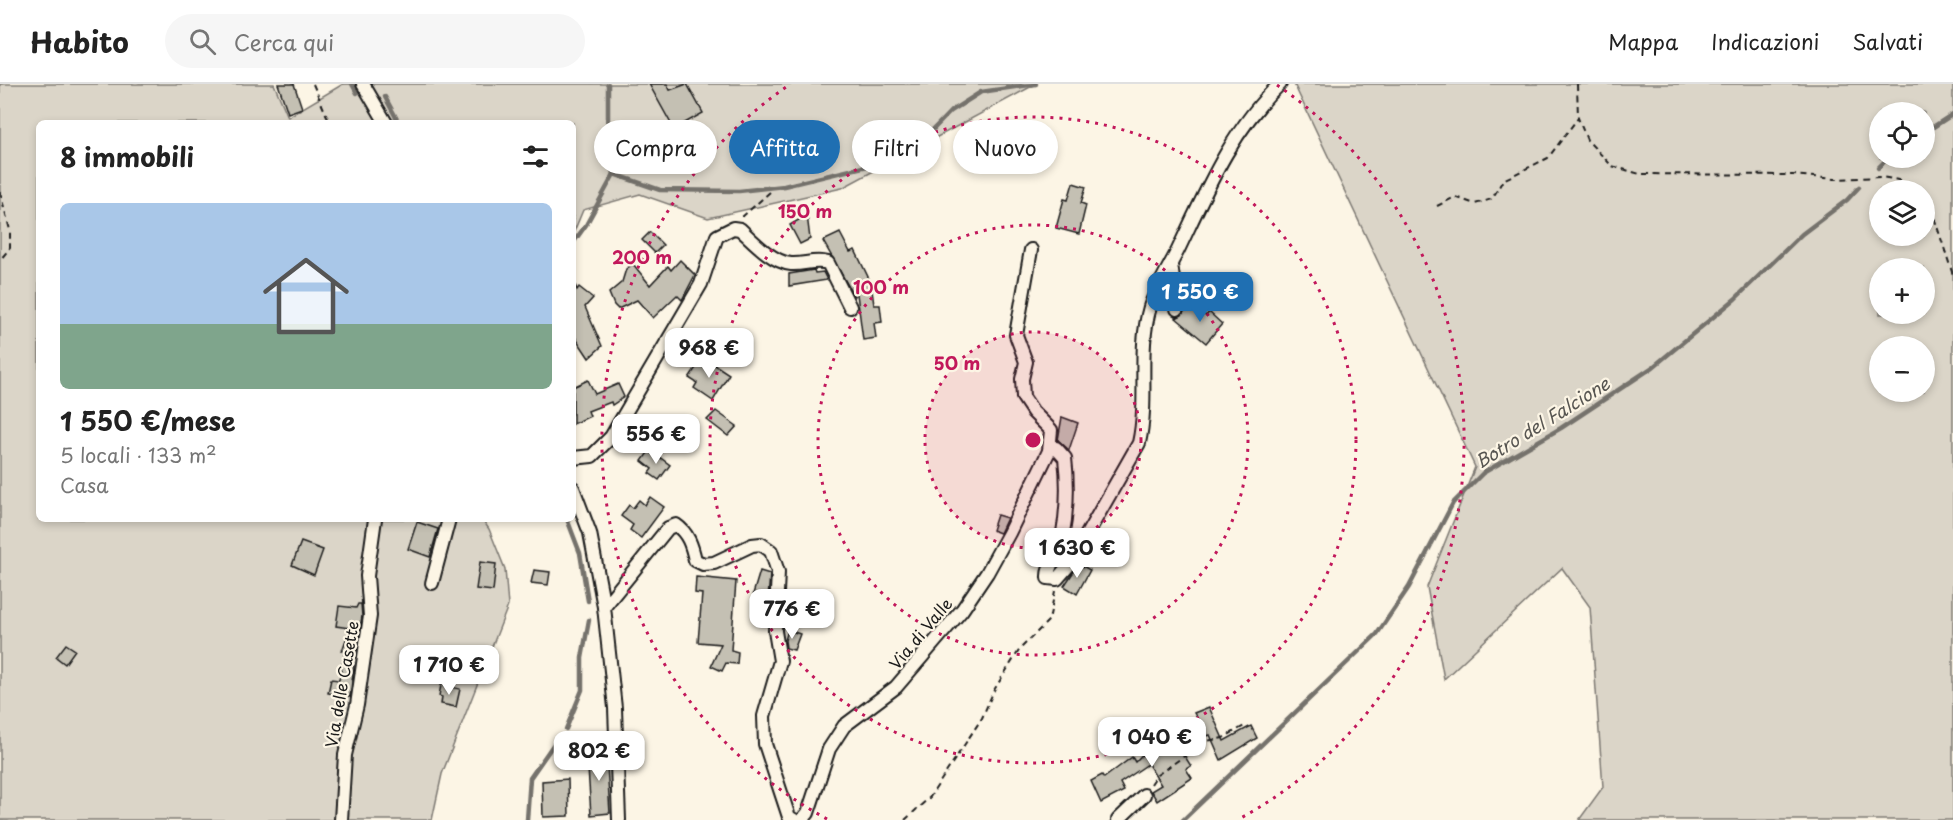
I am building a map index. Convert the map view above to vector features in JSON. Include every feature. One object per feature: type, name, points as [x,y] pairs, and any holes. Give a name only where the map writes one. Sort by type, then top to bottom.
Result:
[{"type":"street","points":[[363,84],[384,120]]},
{"type":"street","points":[[1031,250],[1016,335],[1026,362],[1022,379],[1023,397],[1033,412],[1051,430],[1049,451],[1056,448],[1061,451],[1067,472],[1062,538],[1047,575],[1053,580],[1057,579],[1070,564],[1139,443],[1144,420],[1144,348],[1150,306],[1217,169],[1255,107],[1280,84]]},
{"type":"street","points":[[576,458],[592,456],[611,437],[701,284],[717,236],[733,228],[740,229],[764,249],[791,264],[817,259],[828,263],[850,307]]},
{"type":"street","points":[[1171,263],[1178,309]]},
{"type":"street","name":"Via di Valle","points":[[802,820],[813,800],[829,749],[844,726],[896,687],[962,610],[993,563],[1049,451]]},
{"type":"street","points":[[576,496],[590,533],[604,608],[615,708],[619,820]]},
{"type":"street","name":"Via delle Casette","points":[[341,820],[345,755],[357,705],[370,616],[367,576],[375,522]]},
{"type":"street","points":[[432,583],[448,522]]},
{"type":"street","points":[[604,608],[668,528],[676,525],[682,529],[691,543],[695,560],[703,564],[714,563],[752,545],[761,544],[771,551],[778,572],[775,631],[780,661],[764,716],[765,744],[789,817],[794,820]]},
{"type":"street","points":[[1118,820],[1144,795]]},
{"type":"path","points":[[313,84],[329,120]]},
{"type":"path","points":[[1577,84],[1578,118],[1587,140],[1612,166],[1640,174],[1793,175],[1835,179],[1881,177],[1898,180]]},
{"type":"path","points":[[1437,206],[1455,197],[1475,204],[1492,200],[1503,180],[1548,158],[1578,118]]},
{"type":"path","points":[[0,192],[10,230],[10,248],[0,260]]},
{"type":"path","points":[[733,228],[752,206],[770,192]]},
{"type":"path","points":[[1935,220],[1953,275]]},
{"type":"path","points":[[905,820],[930,797],[976,728],[994,690],[1020,650],[1049,620],[1057,579]]},
{"type":"path","points":[[1144,795],[1157,775],[1206,741],[1222,738],[1246,725]]},
{"type":"shaded area","points":[[0,84],[274,84],[288,117],[343,84],[1036,84],[969,120],[953,120],[953,128],[941,135],[941,120],[852,120],[852,174],[868,174],[842,188],[708,218],[640,194],[583,210],[576,227],[576,120],[36,120],[36,522],[484,522],[505,569],[508,606],[442,774],[432,820],[0,820]]},
{"type":"shaded area","points":[[1294,84],[1953,84],[1953,820],[1579,820],[1603,787],[1590,607],[1562,568],[1444,679],[1427,587],[1475,467]]},
{"type":"building","points":[[278,84],[294,84],[302,108],[288,113]]},
{"type":"building","points":[[649,84],[667,84],[670,90],[687,84],[703,113],[690,120],[669,120]]},
{"type":"building","points":[[1073,183],[1086,187],[1081,203],[1086,205],[1079,234],[1056,228],[1064,199],[1068,200]]},
{"type":"building","points":[[807,215],[810,239],[800,244],[790,225]]},
{"type":"building","points":[[650,232],[663,245],[655,253],[642,240]]},
{"type":"building","points":[[840,233],[850,252],[855,250],[871,283],[874,305],[880,305],[882,322],[874,323],[876,338],[863,340],[857,294],[854,296],[823,241]]},
{"type":"building","points":[[680,260],[695,275],[682,300],[677,295],[653,318],[637,300],[618,309],[614,305],[609,293],[622,282],[626,269],[633,264],[650,285],[668,266],[671,270]]},
{"type":"building","points":[[814,270],[815,273],[823,272],[827,280],[789,286],[789,274]]},
{"type":"building","points":[[579,287],[593,298],[585,307],[602,346],[589,358],[576,338],[576,288],[577,290]]},
{"type":"building","points":[[1190,302],[1206,316],[1209,312],[1222,324],[1206,343],[1176,318],[1182,315]]},
{"type":"building","points":[[703,357],[729,374],[713,401],[694,388],[697,383],[689,378]]},
{"type":"building","points":[[588,380],[595,394],[618,384],[624,397],[612,405],[611,402],[588,411],[590,416],[576,423],[576,386]]},
{"type":"building","points":[[716,411],[737,426],[728,436],[707,420]]},
{"type":"building","points":[[1062,417],[1078,423],[1069,450],[1058,440]]},
{"type":"building","points":[[650,450],[670,465],[659,480],[649,473],[652,469],[642,461]]},
{"type":"building","points":[[650,497],[664,507],[641,538],[630,530],[633,525],[621,516],[629,505],[633,508],[639,500],[645,505]]},
{"type":"building","points":[[997,515],[1007,518],[1000,533],[992,530]]},
{"type":"building","points":[[417,522],[438,529],[430,557],[408,549]]},
{"type":"building","points":[[301,542],[323,550],[314,575],[292,565]]},
{"type":"building","points":[[480,562],[496,564],[493,591],[476,589]]},
{"type":"building","points":[[1079,564],[1090,570],[1077,594],[1064,586]]},
{"type":"building","points":[[534,570],[550,572],[548,585],[531,583]]},
{"type":"building","points":[[760,571],[770,574],[768,599],[753,594]]},
{"type":"building","points":[[696,577],[736,581],[731,650],[738,652],[737,664],[726,663],[722,671],[711,666],[721,644],[698,642],[702,594],[695,593]]},
{"type":"building","points":[[358,604],[361,604],[362,616],[357,647],[351,665],[354,666],[350,697],[328,693],[331,679],[339,680],[345,651],[342,651],[350,628],[336,626],[339,606],[356,608]]},
{"type":"building","points":[[788,630],[800,634],[794,650],[786,648],[785,640]]},
{"type":"building","points":[[66,644],[75,650],[65,664],[56,657]]},
{"type":"building","points":[[441,685],[460,689],[456,707],[441,704],[442,697],[439,696]]},
{"type":"building","points":[[1209,707],[1224,741],[1251,726],[1257,738],[1221,760],[1210,735],[1207,736],[1194,713]]},
{"type":"building","points":[[1178,728],[1193,742],[1182,752],[1191,766],[1186,769],[1192,778],[1157,801],[1151,791],[1161,785],[1148,764],[1120,783],[1124,791],[1101,803],[1091,781],[1102,775],[1104,778],[1132,757],[1135,762],[1158,738],[1163,743]]},
{"type":"building","points":[[606,749],[610,813],[591,815],[587,752]]},
{"type":"building","points":[[568,779],[569,816],[543,817],[542,781]]},
{"type":"waterway","points":[[352,84],[357,93]]},
{"type":"waterway","points":[[608,84],[608,120]]},
{"type":"waterway","points":[[614,174],[660,190],[739,191],[784,186],[892,160],[919,144],[951,111],[981,92],[1036,84]]},
{"type":"waterway","points":[[385,97],[397,120]]},
{"type":"waterway","name":"Botro del Falcione","points":[[1935,126],[1953,114]]},
{"type":"waterway","points":[[576,239],[614,174]]},
{"type":"waterway","name":"Botro del Falcione","points":[[1183,820],[1377,634],[1409,587],[1453,503],[1483,473],[1561,428],[1653,367],[1735,299],[1802,234],[1847,200],[1859,187]]},
{"type":"waterway","points":[[568,522],[580,553],[588,601]]},
{"type":"waterway","points":[[566,729],[582,690],[582,658],[589,620]]},
{"type":"waterway","points":[[527,820],[530,778],[553,745]]}]
